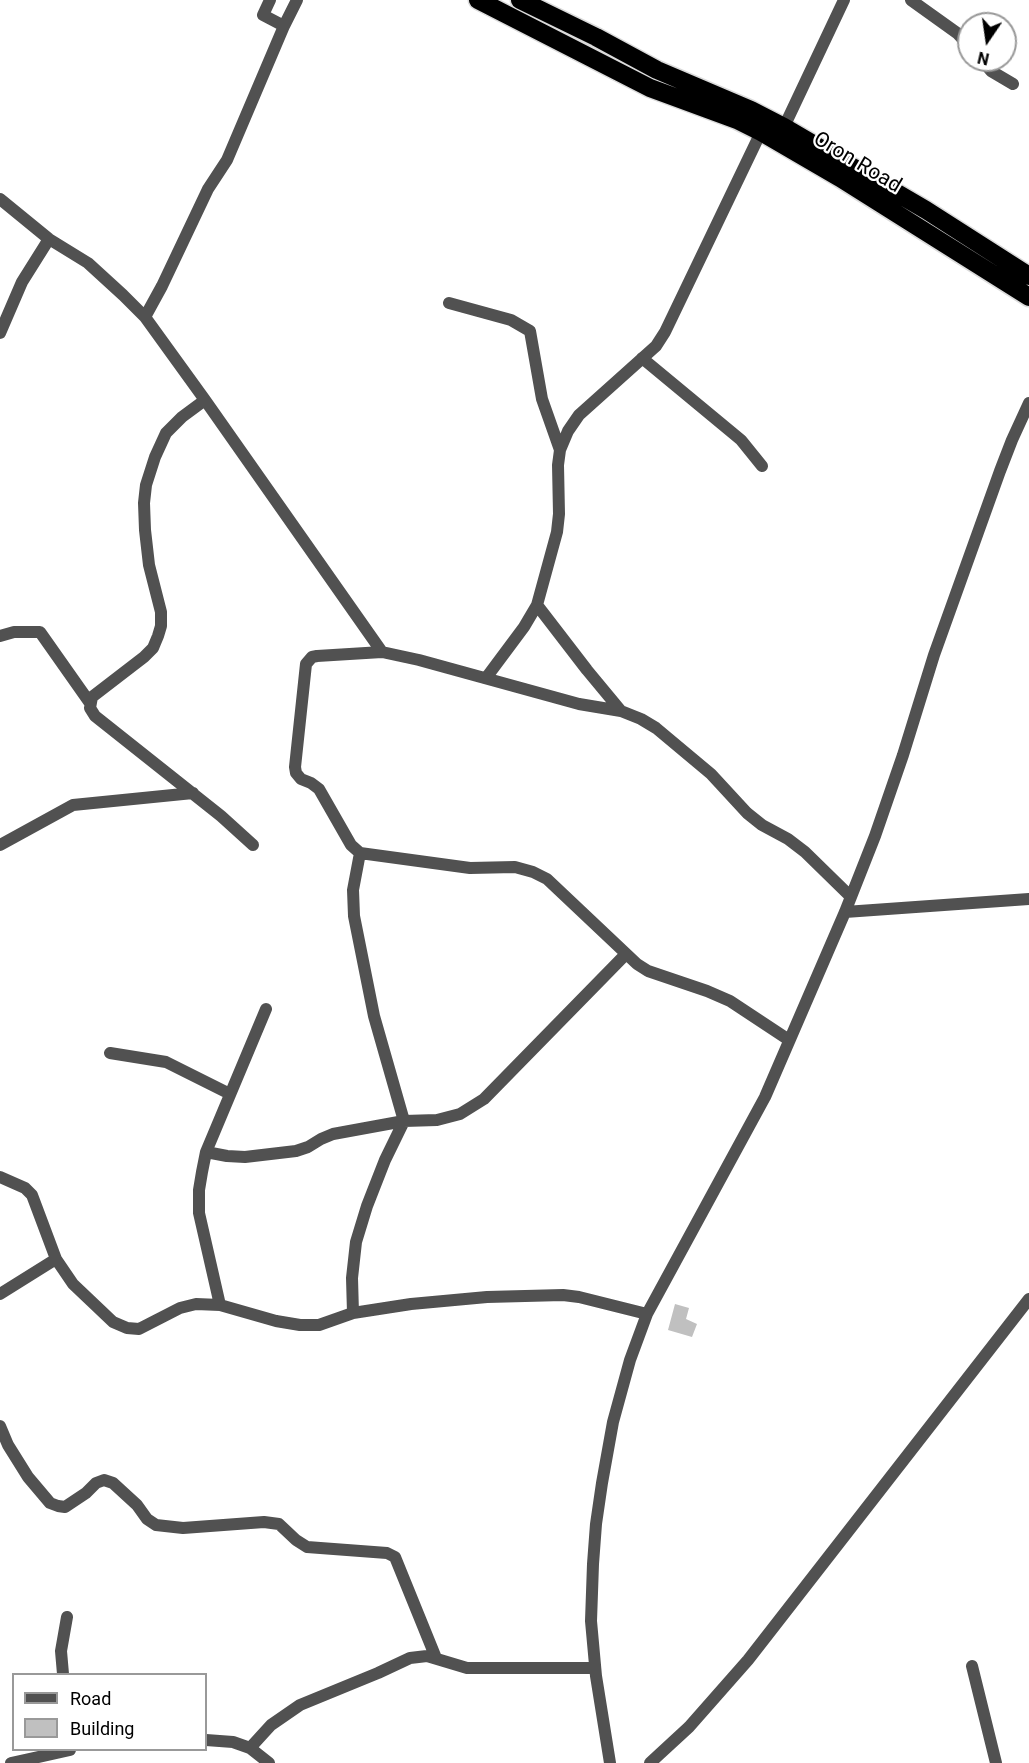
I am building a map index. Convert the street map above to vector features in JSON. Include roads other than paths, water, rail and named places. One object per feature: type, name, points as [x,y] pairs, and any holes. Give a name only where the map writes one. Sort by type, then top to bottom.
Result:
[{"type":"highway","name":"Oron Road","points":[[478,0],[650,88],[737,120],[761,132],[840,178],[1029,297]]},
{"type":"highway","points":[[520,0],[657,70],[784,126],[926,210],[1029,276]]},
{"type":"street","points":[[270,0],[263,15],[284,26]]},
{"type":"street","points":[[145,317],[208,189],[227,160],[297,0]]},
{"type":"street","points":[[784,126],[844,0]]},
{"type":"street","points":[[911,0],[957,33]]},
{"type":"street","points":[[994,72],[1013,84]]},
{"type":"street","points":[[486,678],[497,666],[537,605],[557,532],[558,465],[560,450],[568,431],[579,415],[656,346],[665,332],[761,132]]},
{"type":"street","points":[[0,199],[49,240],[88,263],[145,317],[382,652]]},
{"type":"street","points":[[0,333],[22,282],[49,240]]},
{"type":"street","points":[[449,303],[511,320],[530,331],[542,399],[560,450]]},
{"type":"street","points":[[642,358],[741,440],[762,466]]},
{"type":"street","points":[[205,400],[182,417],[166,434],[154,457],[146,485],[144,504],[149,565],[162,612],[158,636],[153,648],[92,697],[90,708],[95,716],[193,793],[252,845]]},
{"type":"street","points":[[610,1763],[595,1668],[591,1621],[596,1524],[613,1422],[630,1360],[647,1314],[765,1097],[845,912],[875,836],[934,655],[1000,471],[1029,403]]},
{"type":"street","points":[[537,605],[621,711]]},
{"type":"street","points":[[0,636],[14,632],[40,632],[90,703]]},
{"type":"street","points":[[789,1040],[730,1001],[648,971],[626,954],[546,879],[533,872],[515,867],[470,868],[360,852],[351,845],[319,789],[301,779],[296,773],[306,664],[312,657],[317,656],[382,652],[579,704],[621,711],[640,719],[656,728],[711,774],[747,813],[805,852],[850,896]]},
{"type":"street","points":[[0,845],[73,805],[193,793]]},
{"type":"street","points":[[353,1313],[352,1278],[356,1242],[385,1160],[404,1121],[374,1016],[354,916],[352,890],[360,852]]},
{"type":"street","points":[[845,912],[1029,899]]},
{"type":"street","points":[[206,1152],[245,1157],[296,1151],[333,1134],[404,1121],[438,1120],[460,1114],[484,1099],[626,954]]},
{"type":"street","points":[[220,1305],[199,1213],[199,1190],[206,1152],[266,1009]]},
{"type":"street","points":[[110,1053],[166,1062],[230,1094]]},
{"type":"street","points":[[0,1177],[25,1188],[32,1195],[56,1259],[73,1284],[113,1322],[127,1328],[139,1329],[180,1308],[196,1304],[220,1305],[276,1321],[300,1325],[320,1325],[353,1313],[411,1304],[476,1298],[564,1295],[599,1301],[647,1314]]},
{"type":"street","points":[[0,1294],[56,1259]]},
{"type":"street","points":[[650,1763],[689,1727],[748,1660],[1026,1307]]},
{"type":"street","points":[[0,1426],[8,1445],[28,1477],[50,1503],[58,1506],[65,1507],[96,1483],[104,1480],[113,1483],[137,1505],[147,1519],[156,1525],[183,1528],[264,1522],[279,1524],[307,1547],[387,1553],[395,1557],[436,1658]]},
{"type":"street","points":[[63,1673],[61,1651],[67,1617]]},
{"type":"street","points":[[250,1748],[271,1725],[300,1705],[410,1658],[427,1656],[467,1668],[595,1668]]},
{"type":"street","points":[[972,1666],[996,1763]]},
{"type":"street","points":[[207,1740],[233,1742],[250,1748],[269,1763]]},
{"type":"street","points":[[11,1763],[64,1751]]}]
